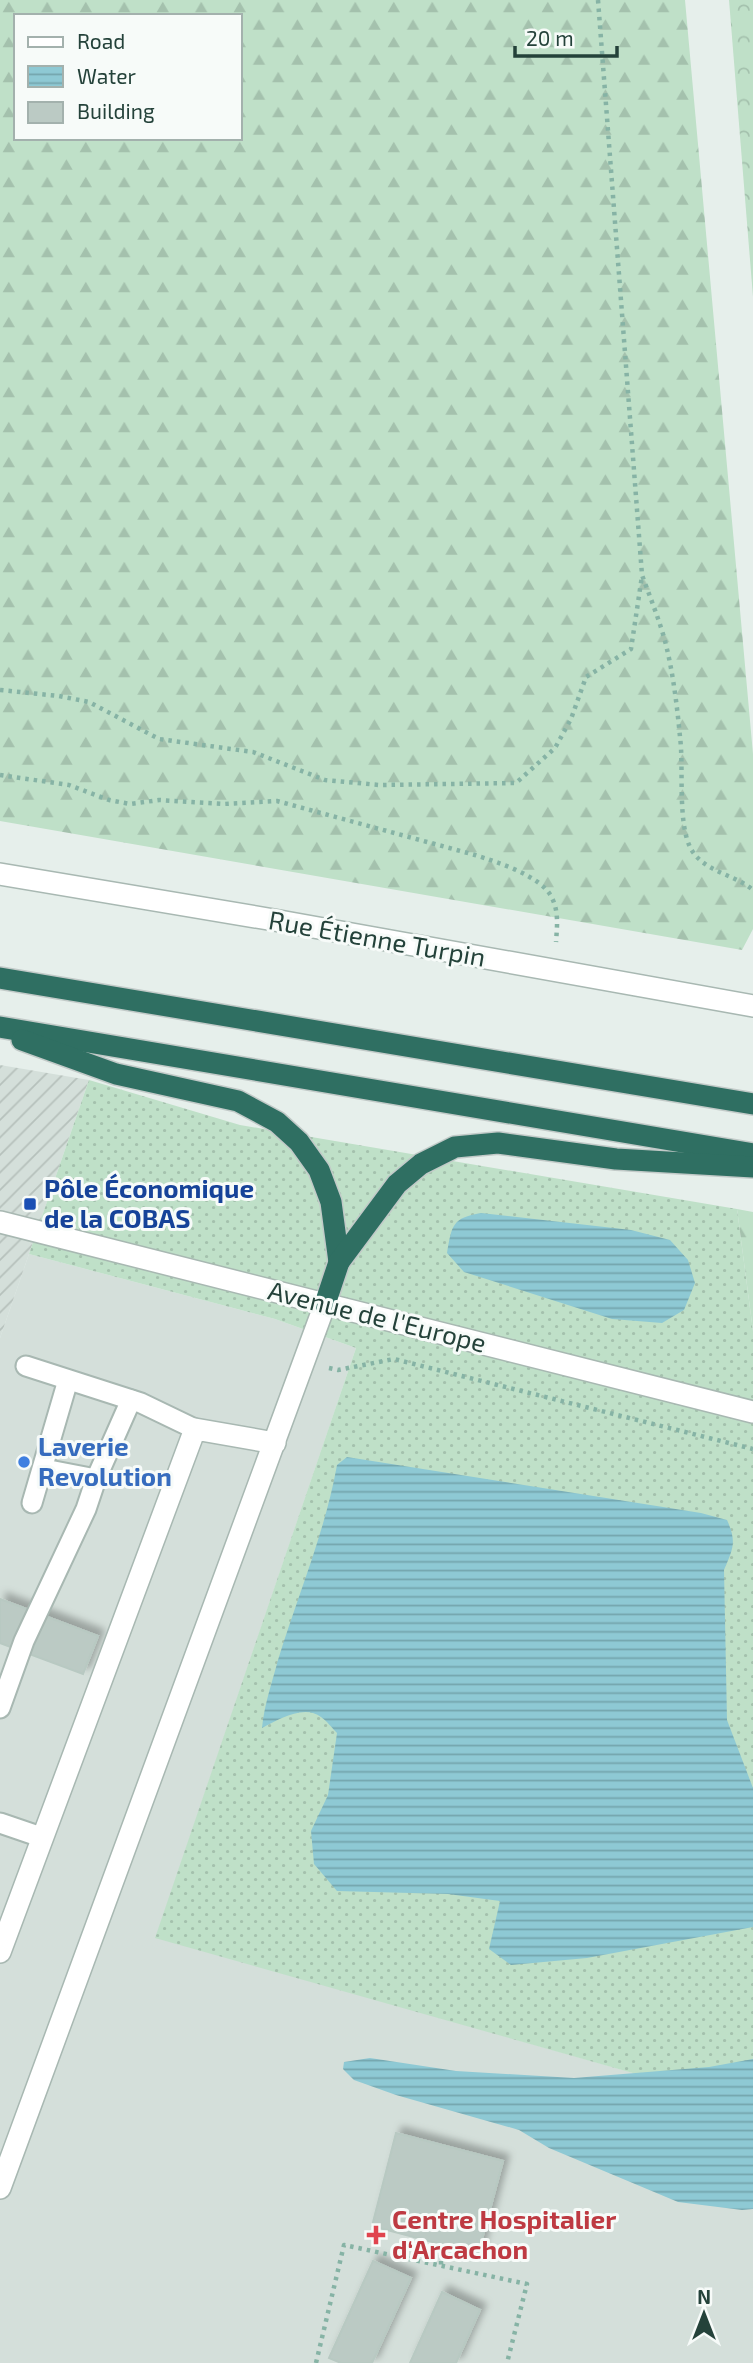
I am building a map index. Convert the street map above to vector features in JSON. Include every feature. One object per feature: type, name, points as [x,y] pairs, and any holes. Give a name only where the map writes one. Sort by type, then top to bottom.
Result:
[{"type":"highway","points":[[0,978],[753,1104]]},
{"type":"highway","points":[[0,1027],[753,1154]]},
{"type":"highway","points":[[0,1033],[116,1074],[238,1101],[277,1122],[299,1142],[319,1170],[331,1202],[339,1262]]},
{"type":"highway","points":[[325,1304],[339,1262],[397,1184],[421,1164],[455,1147],[498,1143],[616,1159],[753,1167]]},
{"type":"street","name":"Rue Étienne Turpin","points":[[0,874],[753,1006]]},
{"type":"street","name":"Avenue de l'Europe","points":[[0,1222],[753,1412]]},
{"type":"street","points":[[0,2188],[325,1304]]},
{"type":"street","points":[[0,1951],[195,1429],[275,1443]]},
{"type":"lane","points":[[26,1366],[131,1401],[195,1429]]},
{"type":"lane","points":[[33,1503],[68,1380]]},
{"type":"lane","points":[[0,1708],[24,1641],[86,1509],[96,1479],[131,1401]]},
{"type":"lane","points":[[44,1469],[96,1479]]},
{"type":"lane","points":[[0,1823],[41,1837]]},
{"type":"path","points":[[0,690],[89,702],[159,739],[253,752],[325,779],[379,785],[516,783],[555,748],[571,719],[586,677],[631,649],[642,575],[598,0]]},
{"type":"path","points":[[642,575],[665,641],[670,668],[680,739],[685,827],[691,848],[701,861],[714,870],[741,880],[753,890]]},
{"type":"path","points":[[0,775],[69,785],[109,800],[131,804],[159,800],[223,804],[277,801],[502,864],[528,877],[547,890],[552,897],[558,922],[553,971]]},
{"type":"path","points":[[304,1364],[338,1370],[394,1359],[753,1449]]},
{"type":"path","points":[[441,2244],[441,2266]]},
{"type":"path","points":[[316,2363],[344,2245],[527,2284],[507,2363]]},
{"type":"shaded area","points":[[0,1065],[89,1080],[0,1338]]},
{"type":"shaded area","name":"Centre Hospitalier d‘Arcachon","points":[[29,1254],[275,1319],[356,1348],[156,1937],[753,2107],[753,2363],[0,2363],[0,1338]]},
{"type":"green space","points":[[0,0],[685,0],[753,754],[753,929],[742,950],[0,821]]},
{"type":"green space","points":[[729,0],[753,0],[753,297]]},
{"type":"green space","points":[[89,1080],[240,1125],[737,1209],[753,1331],[753,2107],[155,1938],[356,1348],[275,1319],[29,1254]]},
{"type":"green space","points":[[737,1209],[753,1212],[753,1331]]},
{"type":"water","points":[[481,1213],[631,1230],[670,1240],[688,1260],[695,1283],[684,1310],[662,1323],[612,1319],[464,1272],[447,1253],[452,1229],[464,1217]]},
{"type":"water","points":[[347,1457],[701,1513],[727,1520],[733,1540],[732,1551],[724,1570],[727,1720],[753,1788],[753,1927],[587,1958],[511,1965],[489,1949],[500,1901],[448,1894],[337,1891],[314,1864],[311,1831],[328,1795],[337,1733],[321,1717],[307,1712],[291,1715],[262,1728],[266,1702],[318,1539],[337,1465]]},
{"type":"water","points":[[370,2058],[456,2071],[574,2078],[709,2067],[753,2059],[753,2209],[678,2202],[549,2148],[519,2130],[396,2095],[354,2080],[343,2069],[344,2062]]},
{"type":"building","points":[[0,1599],[98,1636],[83,1674],[0,1643]]},
{"type":"building","points":[[396,2133],[503,2161],[478,2254],[372,2226]]},
{"type":"building","points":[[373,2261],[411,2278],[372,2363],[341,2363],[329,2358]]},
{"type":"building","points":[[442,2292],[480,2310],[456,2363],[410,2363]]},
{"type":"place","name":"Pôle Économique de la COBAS","points":[[30,1204]]},
{"type":"place","name":"Laverie Revolution","points":[[24,1462]]},
{"type":"place","name":"Centre Hospitalier d‘Arcachon","points":[[376,2235]]}]
